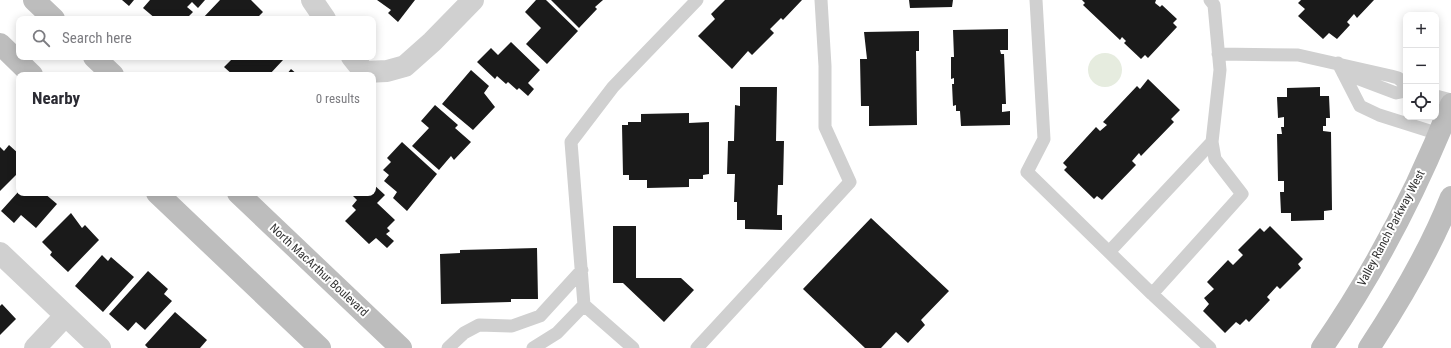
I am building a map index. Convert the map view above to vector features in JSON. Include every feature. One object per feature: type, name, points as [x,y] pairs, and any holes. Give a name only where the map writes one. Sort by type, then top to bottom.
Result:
[{"type":"main road","points":[[34,0],[51,16]]},
{"type":"main road","points":[[0,44],[16,60]]},
{"type":"main road","points":[[17,60],[29,72]]},
{"type":"main road","points":[[97,60],[110,72]]},
{"type":"main road","name":"Valley Ranch Parkway West","points":[[1322,348],[1338,325],[1445,136],[1451,104]]},
{"type":"main road","points":[[160,196],[320,348]]},
{"type":"main road","name":"North MacArthur Boulevard","points":[[241,196],[401,348]]},
{"type":"main road","points":[[1369,348],[1408,284],[1431,242],[1451,197]]},
{"type":"street","points":[[312,0],[323,16]]},
{"type":"street","points":[[354,60],[364,72],[386,71],[405,66],[432,42],[473,0]]},
{"type":"street","points":[[0,253],[100,348]]},
{"type":"street","points":[[35,348],[65,316]]},
{"type":"lane","points":[[633,348],[584,305],[571,142],[613,87],[697,0]]},
{"type":"lane","points":[[697,348],[850,182],[825,128],[825,66],[821,0]]},
{"type":"lane","points":[[1036,0],[1044,139],[1027,172],[1152,294],[1210,348]]},
{"type":"lane","points":[[1152,294],[1242,194],[1214,159],[1212,142],[1220,70],[1214,5],[1210,0]]},
{"type":"lane","points":[[1218,54],[1298,55],[1340,68],[1396,93],[1403,92]]},
{"type":"lane","points":[[1340,68],[1398,78],[1405,84]]},
{"type":"lane","points":[[1340,68],[1360,106],[1379,115],[1445,136]]},
{"type":"lane","points":[[1439,97],[1451,100]]},
{"type":"lane","points":[[1109,252],[1212,142]]},
{"type":"lane","points":[[448,348],[464,333],[479,325],[512,326],[540,316],[582,270]]},
{"type":"lane","points":[[533,348],[558,332],[584,305]]},
{"type":"shaded area","points":[[1108,53],[1115,55],[1120,60],[1122,70],[1120,80],[1115,85],[1102,87],[1095,85],[1090,80],[1088,67],[1090,60],[1095,55]]},
{"type":"building","points":[[122,0],[134,0],[129,6]]},
{"type":"building","points":[[150,0],[205,0],[198,8],[192,2],[187,7],[193,12],[189,16],[152,16],[143,8]]},
{"type":"building","points":[[220,0],[251,0],[263,12],[259,16],[205,16]]},
{"type":"building","points":[[377,0],[415,0],[398,22],[388,13],[391,10]]},
{"type":"building","points":[[536,0],[546,0],[578,31],[547,64],[526,44],[541,28],[525,12]]},
{"type":"building","points":[[551,0],[603,0],[595,7],[597,9],[579,28]]},
{"type":"building","points":[[725,0],[802,0],[783,20],[781,18],[770,29],[774,33],[752,55],[748,51],[732,69],[698,36],[715,19],[711,14]]},
{"type":"building","points":[[909,0],[953,0],[952,7],[910,8]]},
{"type":"building","points":[[1082,0],[1156,0],[1155,3],[1160,7],[1162,5],[1177,19],[1173,23],[1177,27],[1148,58],[1145,55],[1141,59],[1124,43],[1126,41],[1122,37],[1120,40],[1083,5],[1085,3]]},
{"type":"building","points":[[1301,0],[1374,0],[1357,18],[1354,14],[1347,22],[1350,25],[1337,39],[1329,33],[1323,39],[1298,16],[1305,9],[1298,3]]},
{"type":"building","points":[[1008,29],[1008,50],[1000,50],[1001,54],[1004,54],[1006,104],[1002,104],[1002,112],[1010,111],[1010,125],[961,126],[960,111],[956,111],[956,105],[953,106],[952,84],[954,84],[954,78],[951,79],[951,57],[954,57],[953,30]]},
{"type":"building","points":[[919,31],[919,51],[916,51],[917,125],[869,126],[869,106],[861,106],[860,59],[867,59],[864,32]]},
{"type":"building","points":[[511,42],[540,70],[528,83],[534,89],[528,96],[519,88],[517,90],[508,82],[506,84],[497,76],[495,79],[477,62],[491,48],[498,55]]},
{"type":"building","points":[[231,60],[283,60],[272,72],[230,72],[224,67]]},
{"type":"building","points":[[471,70],[489,86],[484,93],[495,107],[473,130],[442,104]]},
{"type":"building","points":[[1148,79],[1180,110],[1171,119],[1174,122],[1141,156],[1139,153],[1132,161],[1136,165],[1102,200],[1097,196],[1094,199],[1064,170],[1067,167],[1063,163],[1096,127],[1100,131],[1107,125],[1103,122],[1137,86],[1140,89]]},
{"type":"building","points":[[740,87],[777,87],[776,141],[784,141],[783,185],[778,185],[777,215],[782,215],[782,230],[745,229],[745,220],[737,220],[737,202],[734,202],[735,174],[727,174],[728,141],[734,141],[735,105],[740,106]]},
{"type":"building","points":[[1320,87],[1320,96],[1329,96],[1330,118],[1326,118],[1326,126],[1323,126],[1323,131],[1331,132],[1332,210],[1324,211],[1324,220],[1291,221],[1291,213],[1281,213],[1280,192],[1284,192],[1284,181],[1278,181],[1277,134],[1282,134],[1281,127],[1284,127],[1284,117],[1278,118],[1277,97],[1287,97],[1287,88]]},
{"type":"building","points":[[435,105],[458,125],[455,128],[471,142],[454,160],[451,156],[439,170],[412,146],[429,128],[421,121]]},
{"type":"building","points":[[689,113],[689,123],[709,122],[709,174],[703,175],[703,179],[689,179],[689,187],[647,188],[647,180],[629,180],[629,175],[623,175],[622,125],[628,125],[628,122],[641,122],[641,114]]},
{"type":"building","points":[[402,142],[437,174],[407,211],[393,198],[397,192],[384,181],[389,175],[383,170],[391,162],[387,158]]},
{"type":"building","points":[[9,145],[16,151],[16,175],[0,191],[0,147],[4,151]]},
{"type":"building","points":[[376,187],[385,195],[377,203],[395,220],[387,228],[390,231],[386,234],[394,241],[387,248],[376,238],[369,244],[345,221],[356,210],[352,206],[357,200],[353,196],[376,196]]},
{"type":"building","points":[[16,194],[16,196],[48,196],[57,204],[36,228],[21,215],[14,223],[1,211]]},
{"type":"building","points":[[71,213],[82,228],[85,225],[99,240],[68,272],[50,255],[52,252],[42,242]]},
{"type":"building","points":[[871,218],[949,291],[921,320],[925,325],[908,343],[896,332],[881,348],[865,348],[803,289]]},
{"type":"building","points":[[613,226],[636,226],[636,278],[681,278],[694,290],[664,322],[623,283],[613,283]]},
{"type":"building","points":[[1270,226],[1303,259],[1298,264],[1301,268],[1280,289],[1277,286],[1267,297],[1270,300],[1249,322],[1246,319],[1240,325],[1236,322],[1225,333],[1203,311],[1209,304],[1204,298],[1214,289],[1207,282],[1228,260],[1233,265],[1243,255],[1238,250],[1260,228],[1264,232]]},
{"type":"building","points":[[537,248],[538,299],[511,299],[511,302],[441,304],[440,254],[460,253],[460,250]]},
{"type":"building","points":[[102,255],[108,261],[111,257],[134,277],[103,312],[75,286]]},
{"type":"building","points":[[148,271],[168,289],[164,294],[172,301],[145,330],[136,322],[128,331],[109,314]]},
{"type":"building","points":[[2,304],[16,319],[0,335],[0,306]]},
{"type":"building","points":[[175,312],[207,340],[200,348],[148,348],[145,345]]}]
